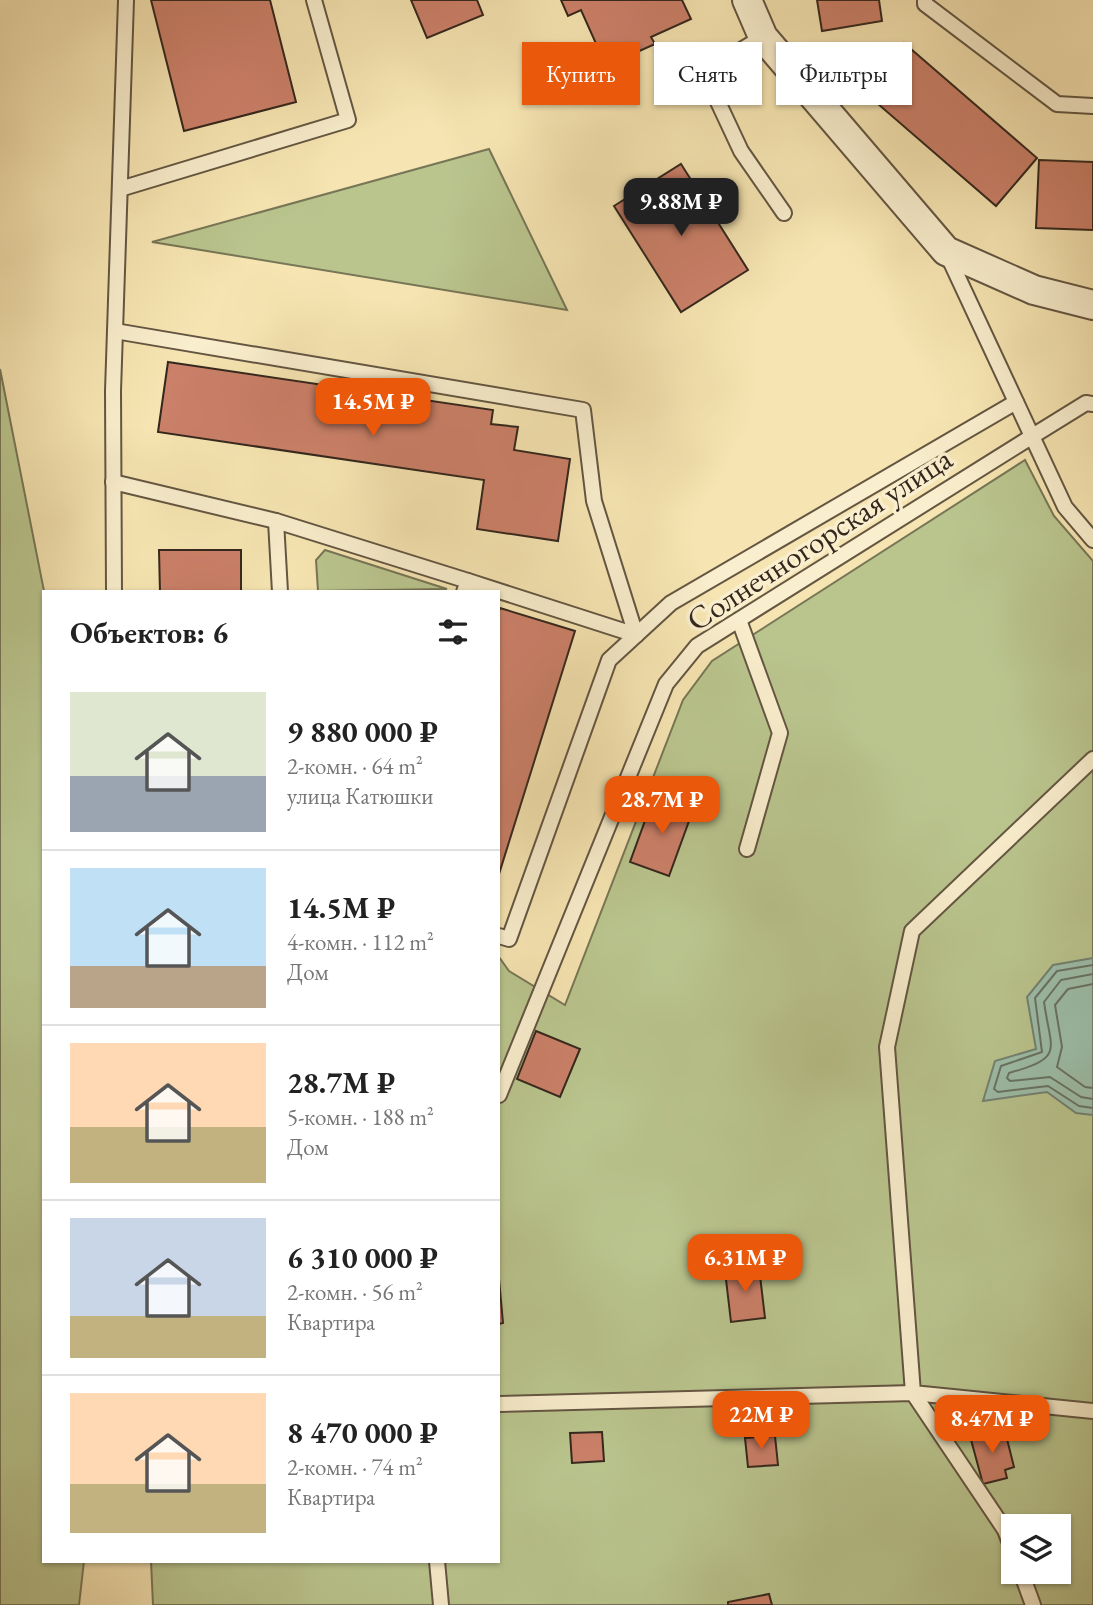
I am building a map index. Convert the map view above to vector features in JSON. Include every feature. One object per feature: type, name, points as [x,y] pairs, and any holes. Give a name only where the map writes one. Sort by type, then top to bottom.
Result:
[{"type":"street","points":[[747,0],[763,37],[946,251],[1034,290],[1093,305]]},
{"type":"lane","points":[[114,590],[115,331],[126,0]]},
{"type":"lane","points":[[120,189],[348,120],[314,0]]},
{"type":"lane","points":[[925,0],[925,4],[1057,104],[1093,106]]},
{"type":"lane","points":[[763,37],[704,72],[741,151],[784,213]]},
{"type":"lane","points":[[946,251],[1065,507],[1093,540]]},
{"type":"lane","points":[[115,331],[583,410],[594,501],[636,635]]},
{"type":"lane","points":[[500,936],[509,939],[609,660],[671,603],[1016,402]]},
{"type":"lane","name":"Солнечногорская улица","points":[[500,1093],[666,684],[697,646],[1031,436],[1086,403],[1093,404]]},
{"type":"lane","points":[[113,482],[276,521],[466,586]]},
{"type":"lane","points":[[276,521],[280,590]]},
{"type":"lane","points":[[500,596],[636,635]]},
{"type":"lane","points":[[739,620],[780,733],[747,849]]},
{"type":"lane","points":[[1001,1524],[912,1393],[887,1047],[912,931],[1093,758]]},
{"type":"lane","points":[[500,1404],[912,1393],[1093,1411]]},
{"type":"lane","points":[[437,1563],[440,1605]]},
{"type":"lane","points":[[1025,1584],[1033,1605]]},
{"type":"green space","points":[[489,149],[567,310],[152,242]]},
{"type":"green space","points":[[0,369],[44,590],[42,1563],[84,1563],[79,1605],[0,1605]]},
{"type":"green space","points":[[1025,460],[1054,516],[1093,561],[1093,1605],[153,1605],[151,1563],[500,1563],[500,958],[509,971],[565,1005],[683,700],[712,661]]},
{"type":"green space","points":[[325,550],[447,589],[318,590],[316,560]]},
{"type":"water","points":[[1093,958],[1093,1115],[1076,1113],[1047,1092],[983,1101],[995,1061],[1036,1049],[1027,997],[1053,965]]},
{"type":"building","points":[[151,0],[270,0],[296,102],[184,131]]},
{"type":"building","points":[[411,0],[477,0],[483,15],[427,38]]},
{"type":"building","points":[[561,0],[682,0],[691,19],[651,37],[654,44],[640,51],[640,42],[595,42],[581,10],[568,16]]},
{"type":"building","points":[[817,0],[879,0],[882,21],[822,31]]},
{"type":"building","points":[[912,50],[1037,158],[996,206],[879,105],[912,105]]},
{"type":"building","points":[[1039,160],[1093,162],[1093,230],[1036,228]]},
{"type":"building","points":[[681,164],[748,270],[681,312],[614,206]]},
{"type":"building","points":[[168,362],[493,410],[491,424],[518,427],[514,450],[570,459],[558,541],[477,529],[484,480],[158,432]]},
{"type":"building","points":[[159,550],[241,550],[241,590],[160,590]]},
{"type":"building","points":[[500,608],[575,631],[500,871]]},
{"type":"building","points":[[654,796],[693,810],[669,876],[630,862]]},
{"type":"building","points":[[536,1031],[580,1049],[560,1097],[517,1079]]},
{"type":"building","points":[[759,1267],[765,1318],[731,1322],[725,1271]]},
{"type":"building","points":[[500,1290],[503,1323],[500,1324]]},
{"type":"building","points":[[1004,1427],[1014,1467],[1005,1470],[1007,1478],[983,1484],[970,1436]]},
{"type":"building","points":[[602,1432],[604,1461],[572,1463],[570,1433]]},
{"type":"building","points":[[775,1436],[778,1465],[748,1467],[745,1438]]},
{"type":"building","points":[[769,1594],[772,1605],[728,1605],[728,1602]]}]
